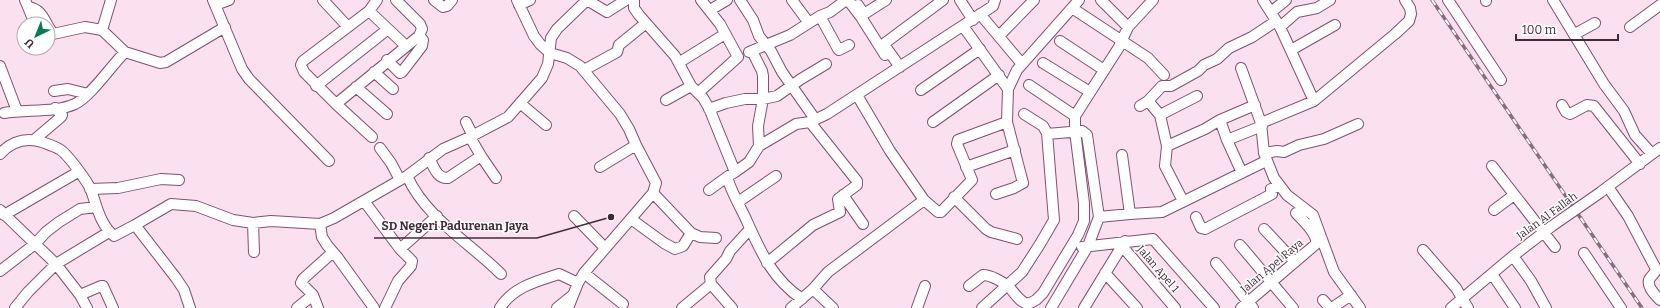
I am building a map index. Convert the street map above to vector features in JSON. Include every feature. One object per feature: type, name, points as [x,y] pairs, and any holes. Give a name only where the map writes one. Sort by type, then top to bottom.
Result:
[{"type":"street","points":[[102,30],[111,0]]},
{"type":"street","points":[[229,0],[214,2],[242,69],[329,161]]},
{"type":"street","points":[[323,0],[348,27]]},
{"type":"street","points":[[372,137],[316,86],[304,72],[301,65],[303,61],[369,11],[377,0]]},
{"type":"street","points":[[336,104],[387,60],[419,36],[422,28],[420,24],[396,0]]},
{"type":"street","points":[[434,0],[443,7],[447,6],[452,0]]},
{"type":"street","points":[[530,0],[518,2],[534,36],[550,53],[573,61],[584,70],[620,114],[656,182],[653,193],[584,273],[578,283],[568,308]]},
{"type":"street","points":[[0,154],[8,146],[22,140],[34,140],[60,149],[70,159],[90,189],[102,222],[114,236],[171,204],[196,206],[233,220],[253,223],[271,221],[320,224],[334,218],[404,178],[443,149],[508,117],[542,78],[548,64],[551,38],[557,29],[587,0],[607,12],[626,0]]},
{"type":"street","points":[[634,0],[634,8],[646,24],[680,62],[694,89],[709,109],[731,174],[738,202],[767,263],[779,280],[790,291],[802,299]]},
{"type":"street","points":[[666,100],[694,89],[738,58],[710,10],[701,0]]},
{"type":"street","points":[[710,10],[727,0]]},
{"type":"street","points":[[740,0],[753,20],[759,36],[771,51],[782,72],[792,85],[813,121],[857,181],[856,186],[838,200],[840,212],[813,225],[767,263]]},
{"type":"street","points":[[792,0],[809,23]]},
{"type":"street","points":[[709,190],[749,162],[756,154],[759,146],[758,126],[763,99],[762,70],[750,51],[790,35],[820,16],[830,12],[847,0],[861,17],[897,69]]},
{"type":"street","points":[[854,0],[864,14],[886,0]]},
{"type":"street","points":[[897,69],[885,46],[885,43],[943,0]]},
{"type":"street","points":[[960,0],[998,36],[1022,64]]},
{"type":"street","points":[[759,146],[796,124],[813,121],[827,114],[977,17],[993,6],[996,0]]},
{"type":"street","points":[[998,36],[1034,0]]},
{"type":"street","points":[[1101,0],[1112,4],[1128,27]]},
{"type":"street","points":[[969,286],[983,275],[988,275],[1008,286],[1025,304],[1036,300],[1046,289],[1081,228],[1085,213],[1078,131],[1075,116],[1122,41],[1128,27],[1153,0]]},
{"type":"street","points":[[1263,0],[1276,20],[1292,50],[1314,102]]},
{"type":"street","points":[[1276,20],[1286,0]]},
{"type":"street","points":[[1183,201],[1165,166],[1167,146],[1160,115],[1144,104],[1162,86],[1171,86],[1198,71],[1204,65],[1217,59],[1227,49],[1252,37],[1276,20],[1297,12],[1317,8],[1330,0]]},
{"type":"street","points":[[1227,140],[1314,102],[1404,26],[1409,20],[1411,14],[1410,8],[1405,0]]},
{"type":"street","points":[[1448,0],[1501,80]]},
{"type":"street","points":[[1553,0],[1604,84],[1622,107],[1635,135],[1658,150]]},
{"type":"street","points":[[26,3],[32,16]]},
{"type":"street","points":[[26,3],[38,11],[41,16]]},
{"type":"street","points":[[996,194],[1014,188],[1023,183],[1007,122],[1008,89],[1012,78],[1022,64],[1075,3],[1122,41],[1148,58],[1164,75]]},
{"type":"street","points":[[1630,27],[1660,5]]},
{"type":"street","points":[[369,11],[406,46]]},
{"type":"street","points":[[820,16],[838,49],[839,50],[849,45]]},
{"type":"street","points":[[1575,34],[1595,23]]},
{"type":"street","points":[[584,70],[617,52],[619,45],[646,24]]},
{"type":"street","points":[[1292,50],[1335,24]]},
{"type":"street","points":[[962,26],[1008,89]]},
{"type":"street","points":[[56,33],[85,27],[102,30],[124,52],[160,63],[166,62],[225,27]]},
{"type":"street","points":[[316,86],[388,29]]},
{"type":"street","points":[[680,62],[725,34]]},
{"type":"street","points":[[387,60],[400,73],[402,72],[422,46],[423,40],[419,36]]},
{"type":"street","points":[[1060,41],[1104,70]]},
{"type":"street","points":[[921,90],[980,49]]},
{"type":"street","points":[[4,113],[55,108],[76,103],[88,94],[124,52]]},
{"type":"street","points":[[1043,63],[1090,92]]},
{"type":"street","points":[[709,109],[726,103],[745,99],[763,99],[777,96],[826,64]]},
{"type":"street","points":[[0,66],[17,111]]},
{"type":"street","points":[[1241,68],[1262,124],[1265,157],[1279,186],[1295,203],[1313,215],[1334,272],[1360,308]]},
{"type":"street","points":[[374,72],[393,89]]},
{"type":"street","points":[[933,122],[999,75]]},
{"type":"street","points":[[1029,85],[1075,116]]},
{"type":"street","points":[[356,87],[387,114]]},
{"type":"street","points":[[54,90],[68,88],[88,94]]},
{"type":"street","points":[[857,95],[890,151],[924,200],[938,212],[941,212],[972,180],[957,144],[958,140],[1007,122]]},
{"type":"street","points":[[1160,115],[1197,96]]},
{"type":"street","points":[[520,103],[546,125]]},
{"type":"street","points":[[1167,146],[1255,105]]},
{"type":"street","points":[[1562,105],[1570,114],[1587,105],[1594,106],[1640,164]]},
{"type":"street","points":[[34,140],[61,117],[62,115],[55,108]]},
{"type":"street","points":[[982,308],[1022,272],[1031,260],[1054,220],[1047,134],[1043,126],[1024,114]]},
{"type":"street","points":[[1220,120],[1227,140],[1242,173]]},
{"type":"street","points":[[466,122],[481,156],[496,178]]},
{"type":"street","points":[[1099,217],[1162,212],[1242,173],[1265,157],[1277,151],[1284,152],[1300,145],[1324,139],[1358,124]]},
{"type":"street","points":[[1047,134],[1078,131],[1087,137],[1099,217],[1088,246],[1051,308]]},
{"type":"street","points":[[600,167],[636,145]]},
{"type":"street","points":[[380,148],[436,216],[461,240],[486,259],[501,274]]},
{"type":"street","points":[[966,167],[1015,150]]},
{"type":"street","name":"Jalan Al Fallah","points":[[1451,308],[1513,256],[1552,226],[1658,150]]},
{"type":"street","points":[[1122,155],[1130,214]]},
{"type":"street","points":[[429,158],[440,177],[444,179],[448,178],[481,156]]},
{"type":"street","points":[[1492,166],[1555,247]]},
{"type":"street","points":[[78,172],[2,212],[56,264],[83,304],[101,286],[103,286],[113,308]]},
{"type":"street","points":[[738,202],[776,176]]},
{"type":"street","points":[[90,189],[118,188],[161,179],[178,180]]},
{"type":"street","points":[[1196,218],[1201,228],[1205,229],[1272,194],[1271,189],[1279,186]]},
{"type":"street","points":[[1604,190],[1628,216],[1655,267],[1656,271],[1650,278],[1649,283],[1652,290],[1660,300]]},
{"type":"street","points":[[653,193],[691,233],[700,237],[716,238]]},
{"type":"street","points":[[1494,210],[1514,194]]},
{"type":"street","points":[[843,195],[863,224]]},
{"type":"street","points":[[954,197],[986,229],[991,232],[1017,239]]},
{"type":"street","points":[[791,308],[813,289],[828,272],[924,200]]},
{"type":"street","points":[[364,201],[400,249],[411,258],[412,264],[398,281],[385,308]]},
{"type":"street","points":[[0,271],[35,244],[46,232],[80,209],[96,207]]},
{"type":"street","name":"Jalan Apel Raya","points":[[1247,306],[1271,281],[1314,246],[1317,241],[1296,213]]},
{"type":"street","points":[[400,249],[436,216]]},
{"type":"street","points":[[574,216],[605,248]]},
{"type":"street","points":[[631,219],[664,243],[675,249],[683,246],[691,233]]},
{"type":"street","points":[[253,223],[254,252]]},
{"type":"street","points":[[320,224],[322,237],[374,308]]},
{"type":"street","points":[[136,225],[168,266],[184,290],[190,308]]},
{"type":"street","points":[[732,308],[711,284],[710,277],[750,229]]},
{"type":"street","points":[[1264,229],[1295,262]]},
{"type":"street","points":[[14,308],[56,264],[109,232]]},
{"type":"street","points":[[1071,247],[1124,244],[1153,239],[1214,308]]},
{"type":"street","points":[[1084,308],[1105,272],[1124,244]]},
{"type":"street","name":"Jalan Apel 1","points":[[1124,244],[1175,308]]},
{"type":"street","points":[[1240,245],[1293,308]]},
{"type":"street","points":[[1423,250],[1456,288],[1468,308]]},
{"type":"street","points":[[318,308],[313,295],[302,286],[301,283],[303,279],[333,252]]},
{"type":"street","points":[[1584,253],[1621,308]]},
{"type":"street","points":[[1513,256],[1531,281],[1546,308]]},
{"type":"street","points":[[1216,263],[1247,306]]},
{"type":"street","points":[[1105,272],[1136,308]]},
{"type":"street","points":[[584,273],[622,304]]},
{"type":"street","points":[[500,308],[511,294],[532,282],[559,274],[578,283]]},
{"type":"street","points":[[1492,274],[1515,308]]},
{"type":"street","points":[[682,308],[711,284]]},
{"type":"street","points":[[917,308],[925,286]]},
{"type":"street","points":[[813,289],[833,308]]},
{"type":"street","points":[[297,308],[313,295]]},
{"type":"street","points":[[1323,300],[1331,308],[1351,295]]},
{"type":"street","points":[[557,308],[573,296]]},
{"type":"railway","points":[[1432,0],[1642,308]]},
{"type":"place","name":"SD Negeri Padurenan Jaya","points":[[611,217]]}]
